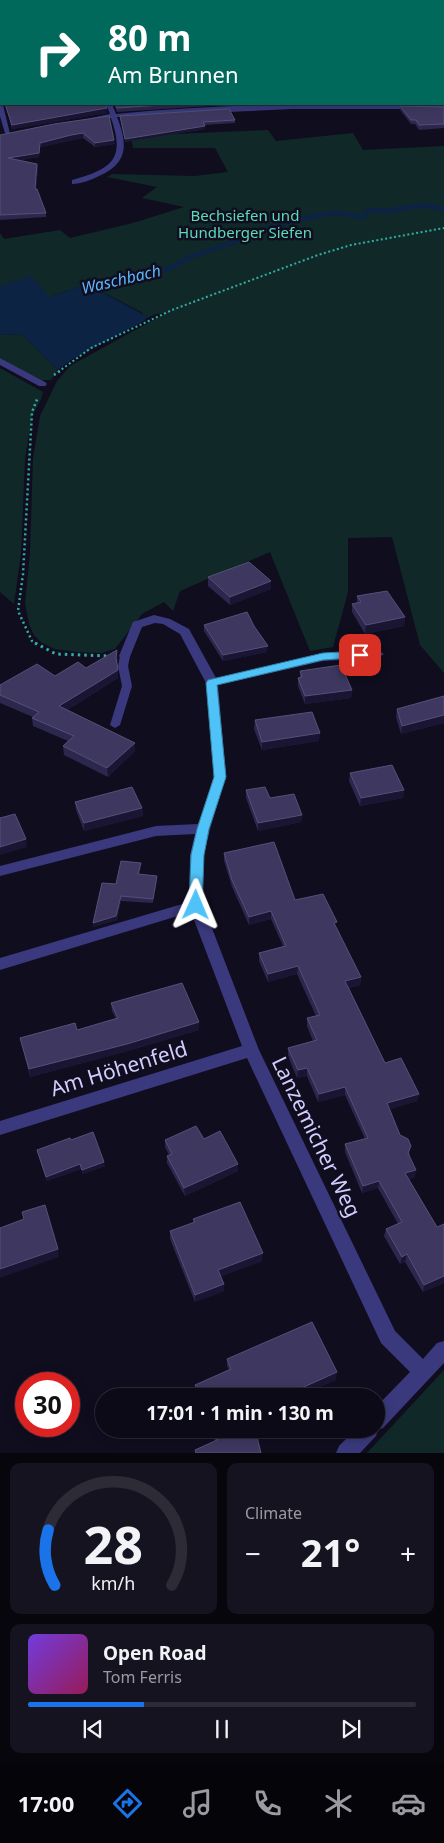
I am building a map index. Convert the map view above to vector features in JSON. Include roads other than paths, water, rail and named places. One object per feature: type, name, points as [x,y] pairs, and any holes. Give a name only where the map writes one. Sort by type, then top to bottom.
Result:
[{"type":"street","points":[[0,105],[8,134]]},
{"type":"street","points":[[75,182],[94,177],[111,168],[120,158],[122,149],[114,115],[109,105]]},
{"type":"street","points":[[75,122],[114,115],[260,107],[388,105],[444,107]]},
{"type":"street","points":[[0,135],[18,132]]},
{"type":"street","points":[[0,361],[42,384]]},
{"type":"street","name":"Lanzemicher Weg","points":[[124,656],[137,625],[154,619],[166,622],[186,632],[212,683],[220,777],[203,829],[197,855],[196,905],[251,1050],[388,1337],[423,1372]]},
{"type":"street","points":[[212,683],[323,657],[378,654]]},
{"type":"street","points":[[0,871],[156,831],[203,829]]},
{"type":"street","points":[[0,964],[196,905]]},
{"type":"street","name":"Am Höhenfeld","points":[[0,1128],[251,1050]]},
{"type":"street","points":[[385,1412],[444,1350]]},
{"type":"street","points":[[346,1453],[360,1438]]},
{"type":"lane","points":[[114,725],[127,686],[123,666],[124,656]]},
{"type":"water","points":[[31,276],[50,297],[87,284],[148,317],[144,321],[71,360],[58,370],[22,334],[0,335],[0,286]]},
{"type":"waterway","name":"Waschbach","points":[[80,288],[87,284],[166,270],[190,257],[240,240],[273,226],[319,215],[337,213],[364,217],[364,214],[370,210],[389,211],[414,206],[431,206],[444,209]]},
{"type":"park label","name":"Bechsiefen und Hundberger Siefen","points":[[245,224]]}]
